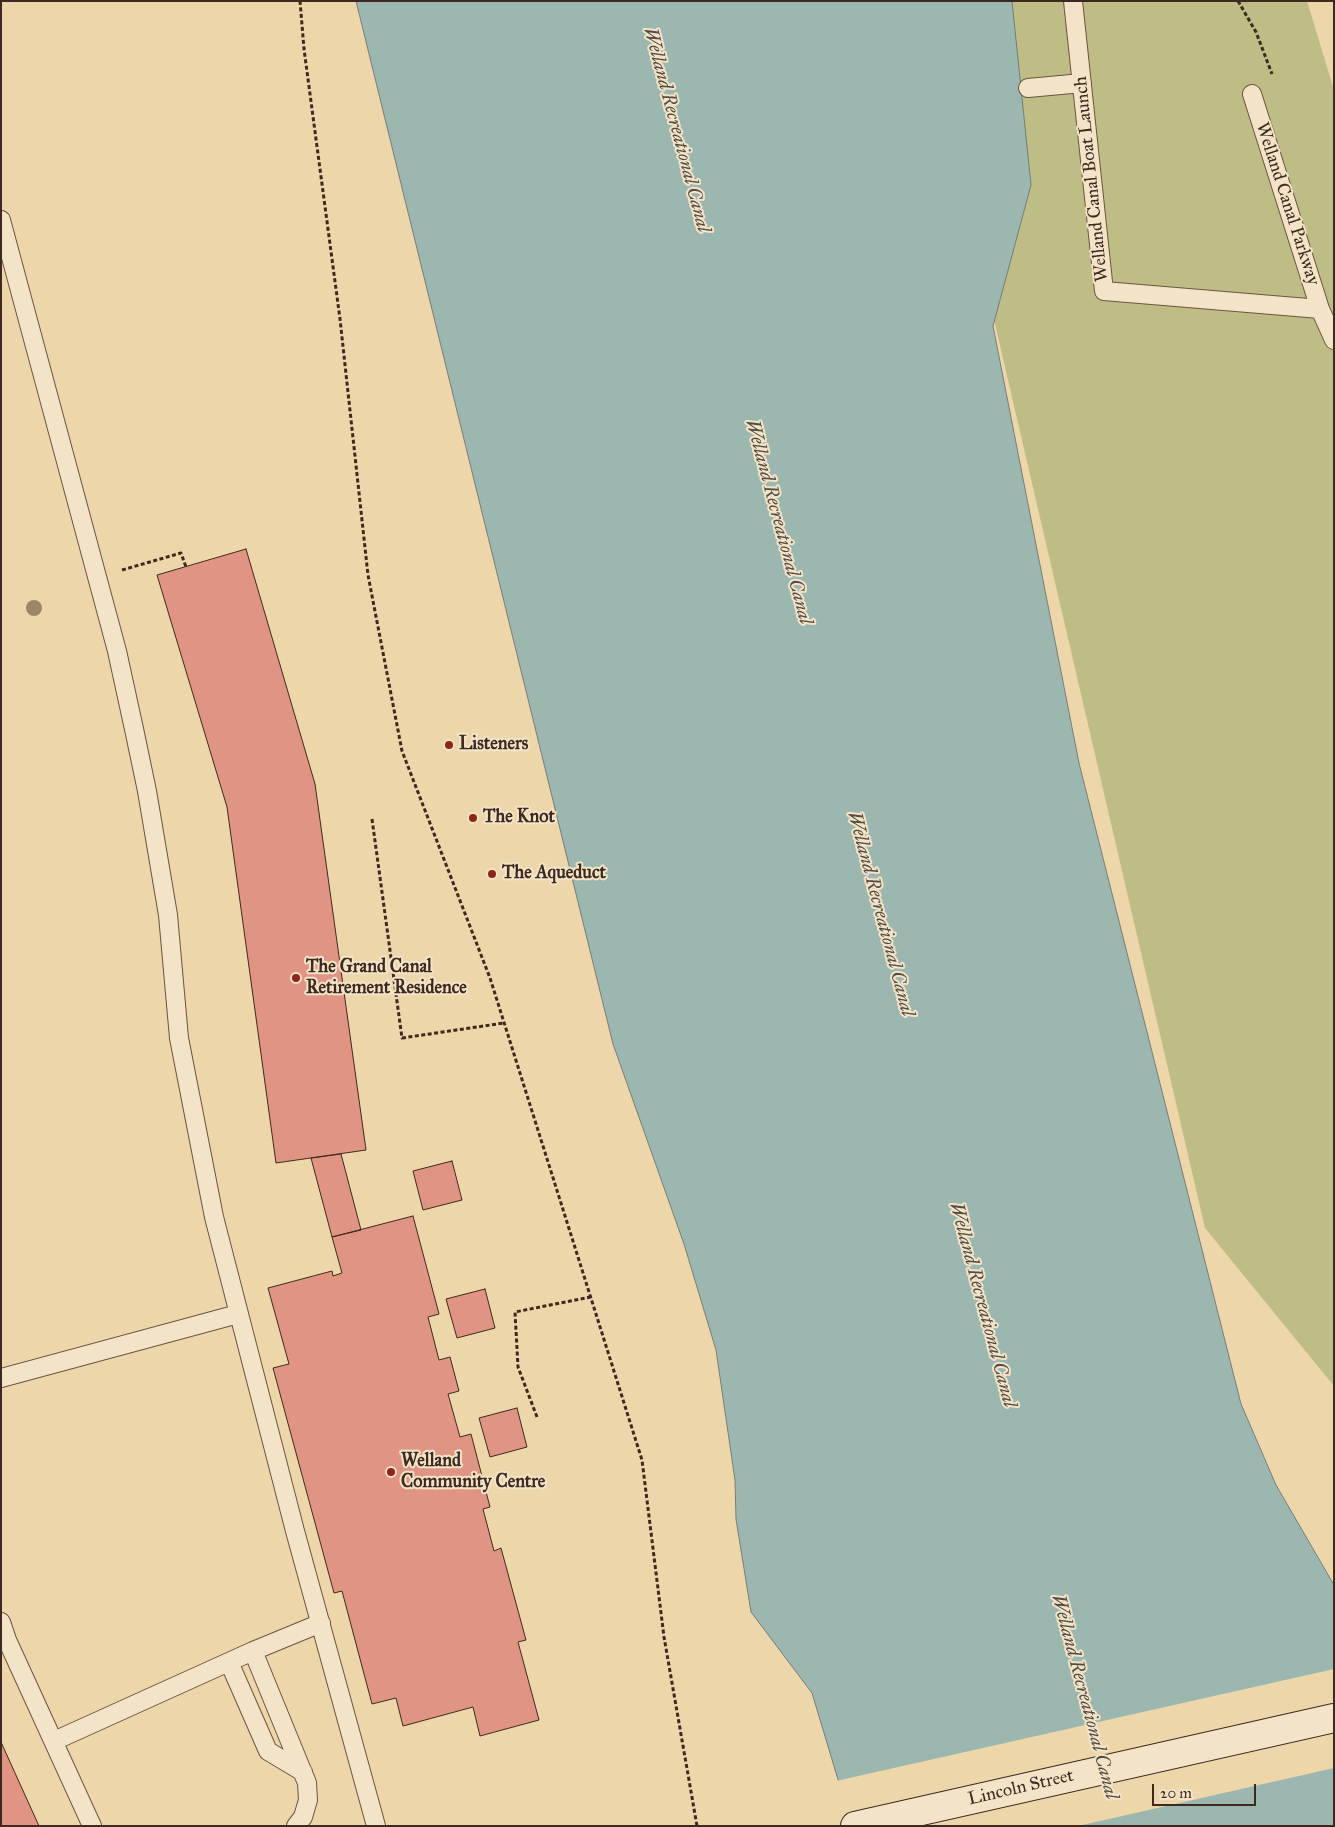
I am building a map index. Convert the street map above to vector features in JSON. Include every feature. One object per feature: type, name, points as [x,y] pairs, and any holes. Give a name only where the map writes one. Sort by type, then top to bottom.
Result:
[{"type":"main road","name":"Lincoln Street","points":[[855,1826],[1334,1718]]},
{"type":"lane","name":"Welland Canal Boat Launch","points":[[1074,1],[1104,291],[1320,309]]},
{"type":"lane","points":[[1028,88],[1082,82]]},
{"type":"lane","name":"Welland Canal Parkway","points":[[1252,94],[1320,309],[1334,340]]},
{"type":"lane","points":[[1,220],[117,650],[147,791],[168,914],[179,1038],[214,1217],[295,1531],[376,1826]]},
{"type":"lane","points":[[1,1378],[238,1314]]},
{"type":"lane","points":[[1,1622],[7,1640],[92,1826]]},
{"type":"lane","points":[[54,1741],[253,1651],[321,1623]]},
{"type":"lane","points":[[253,1651],[307,1783],[308,1800],[303,1817],[296,1826]]},
{"type":"lane","points":[[229,1662],[268,1751],[303,1772]]},
{"type":"path","points":[[300,1],[304,49],[340,319],[368,575],[402,751],[490,978],[642,1460],[664,1637],[697,1826]]},
{"type":"path","points":[[97,578],[181,553],[186,567]]},
{"type":"path","points":[[372,818],[402,1038],[504,1022]]},
{"type":"path","points":[[537,1417],[518,1367],[515,1312],[591,1298]]},
{"type":"green space","points":[[920,1],[1307,1],[1334,90],[1334,1386],[1205,1228]]},
{"type":"water","name":"Welland Recreational Canal","points":[[356,1],[1012,1],[1031,185],[993,326],[1079,763],[1241,1404],[1276,1485],[1334,1585],[1334,1826],[852,1826],[812,1693],[751,1612],[736,1519],[735,1480],[716,1350],[684,1244],[613,1044]]},
{"type":"pier","points":[[1334,1669],[1334,1768],[1078,1826],[850,1826],[836,1781]]},
{"type":"building","name":"The Grand Canal Retirement Residence","points":[[246,549],[315,784],[366,1150],[276,1163],[227,807],[157,575]]},
{"type":"building","points":[[341,1154],[361,1230],[332,1237],[311,1158]]},
{"type":"building","points":[[452,1161],[462,1200],[423,1210],[413,1171]]},
{"type":"building","name":"Welland Community Centre","points":[[413,1216],[439,1314],[428,1317],[439,1360],[450,1357],[459,1391],[448,1394],[460,1437],[471,1434],[490,1507],[483,1509],[494,1551],[501,1548],[526,1640],[518,1642],[539,1720],[480,1736],[473,1707],[403,1726],[396,1698],[372,1704],[342,1591],[334,1593],[273,1368],[289,1364],[268,1288],[332,1271],[333,1276],[342,1273],[332,1237]]},
{"type":"building","points":[[485,1289],[495,1328],[457,1338],[446,1299]]},
{"type":"building","points":[[517,1408],[527,1447],[490,1457],[479,1418]]},
{"type":"building","points":[[1,1742],[39,1826],[1,1826]]},
{"type":"place","name":"Listeners","points":[[449,745]]},
{"type":"place","name":"The Knot","points":[[473,818]]},
{"type":"place","name":"The Aqueduct","points":[[492,874]]},
{"type":"place","name":"The Grand Canal Retirement Residence","points":[[296,978]]},
{"type":"place","name":"Welland Community Centre","points":[[391,1472]]}]
